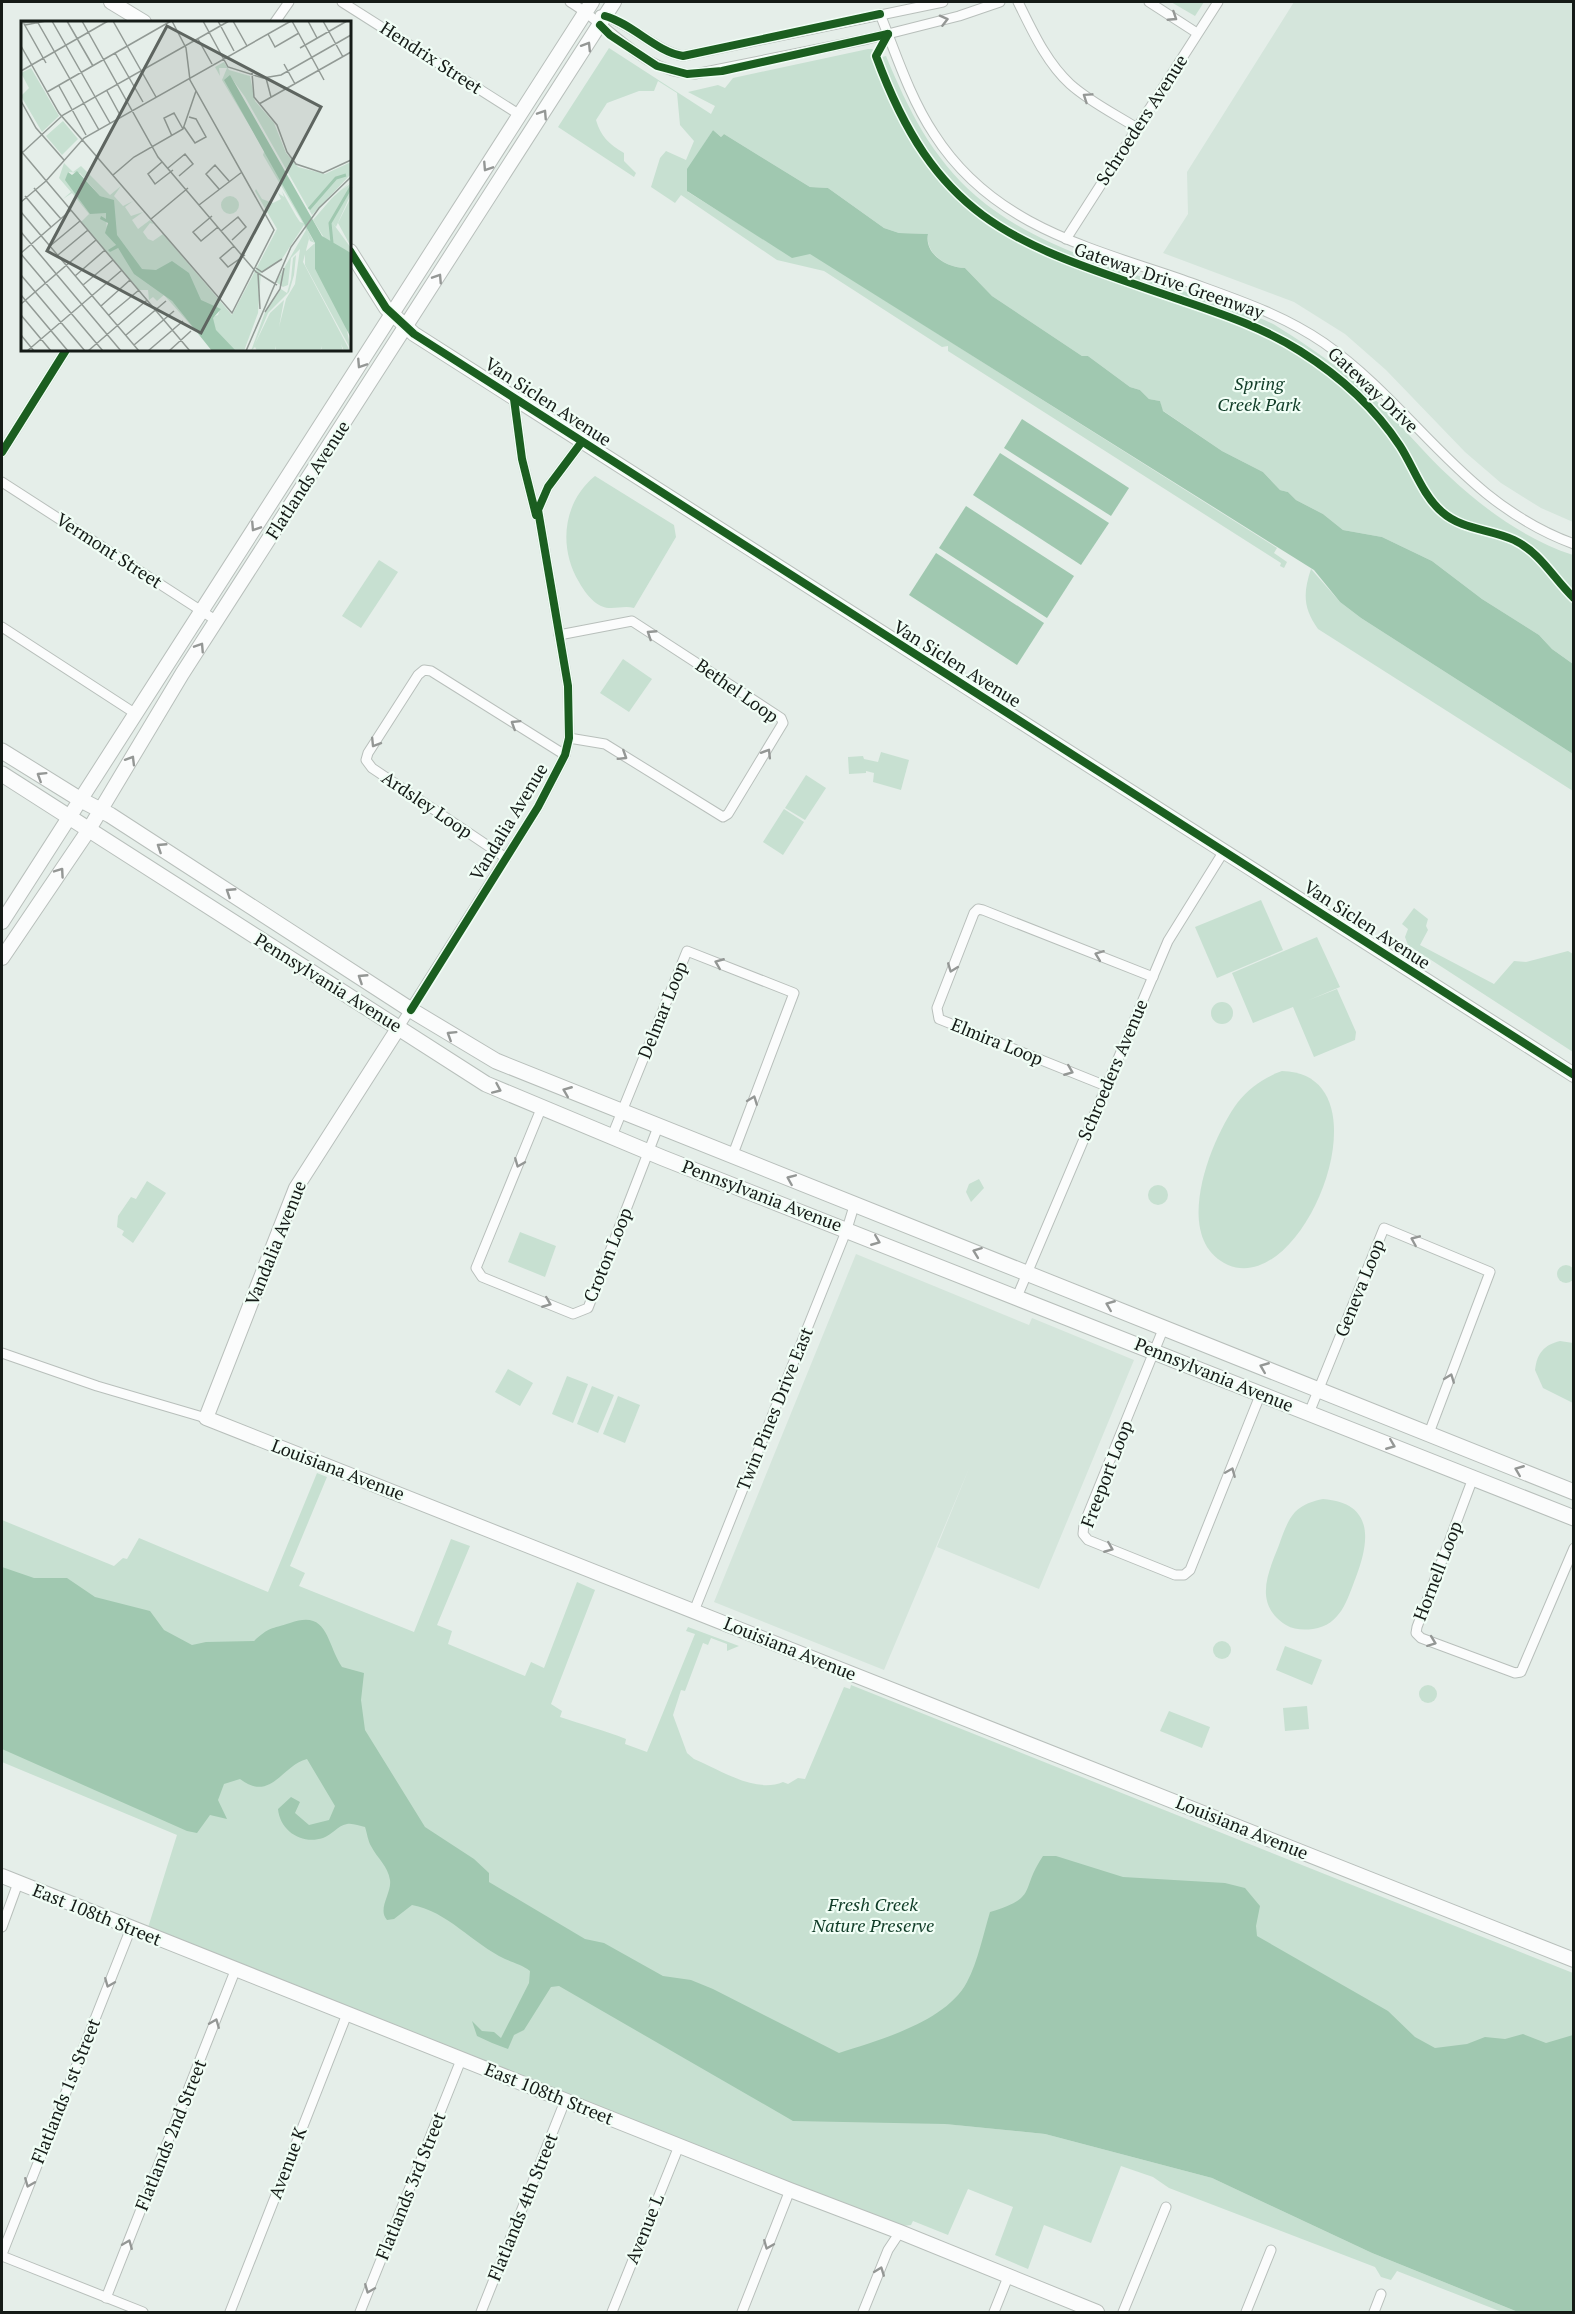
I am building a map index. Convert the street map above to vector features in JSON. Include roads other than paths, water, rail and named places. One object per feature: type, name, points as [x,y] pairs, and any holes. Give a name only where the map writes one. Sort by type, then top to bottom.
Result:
[{"type":"main road","name":"Pennsylvania Avenue","points":[[2,752],[101,810],[411,1010],[496,1061],[621,1113],[733,1154],[854,1206],[1027,1271],[1574,1492]]},
{"type":"main road","name":"Pennsylvania Avenue","points":[[2,774],[69,820],[486,1084],[541,1109],[649,1150],[663,1158],[1574,1518]]},
{"type":"street","points":[[111,2],[142,21]]},
{"type":"street","points":[[276,21],[289,2]]},
{"type":"street","name":"Hendrix Street","points":[[342,2],[520,115]]},
{"type":"street","points":[[570,2],[589,6],[603,20],[610,35],[652,62],[675,72],[695,74],[722,71],[888,34],[959,16],[1000,2]]},
{"type":"street","name":"Flatlands Avenue","points":[[2,958],[88,831],[217,621],[615,2]]},
{"type":"street","points":[[603,20],[620,20],[676,54],[686,56],[943,2]]},
{"type":"street","points":[[1018,2],[1047,55],[1062,76],[1082,94],[1137,128]]},
{"type":"street","points":[[1149,2],[1197,33]]},
{"type":"street","name":"Schroeders Avenue","points":[[1066,239],[1218,2]]},
{"type":"street","name":"Flatlands Avenue","points":[[3,914],[69,820],[201,610],[589,6]]},
{"type":"street","name":"Gateway Drive","points":[[880,14],[921,112],[953,160],[975,183],[1011,212],[1066,239],[1250,303],[1311,335],[1366,378],[1446,460],[1481,492],[1537,528],[1574,543]]},
{"type":"street","name":"Van Siclen Avenue","points":[[351,252],[392,314],[406,327],[581,443],[1574,1075]]},
{"type":"street","points":[[2,452],[65,351]]},
{"type":"street","name":"Vandalia Avenue","points":[[514,399],[522,459],[540,526]]},
{"type":"street","name":"Vandalia Avenue","points":[[206,1418],[296,1188],[538,807],[565,755],[569,738],[568,686],[538,510],[542,496],[581,443]]},
{"type":"street","name":"Vermont Street","points":[[2,482],[217,621]]},
{"type":"street","name":"Bethel Loop","points":[[559,635],[632,621],[781,718],[783,723],[728,814],[723,817],[605,744],[569,738]]},
{"type":"street","points":[[2,627],[136,714]]},
{"type":"street","name":"Ardsley Loop","points":[[506,858],[372,768],[366,760],[368,753],[418,675],[424,670],[430,671],[565,755]]},
{"type":"street","name":"Schroeders Avenue","points":[[1017,1297],[1168,941],[1224,851]]},
{"type":"street","name":"Elmira Loop","points":[[1106,1086],[939,1019],[937,1008],[974,913],[978,909],[983,910],[1153,977]]},
{"type":"street","name":"Delmar Loop","points":[[612,1136],[687,951],[794,993],[733,1154]]},
{"type":"street","name":"Croton Loop","points":[[541,1109],[476,1268],[482,1277],[573,1314],[588,1308],[658,1127]]},
{"type":"street","name":"Twin Pines Drive East","points":[[694,1611],[847,1229],[854,1206]]},
{"type":"street","name":"Geneva Loop","points":[[1309,1413],[1384,1228],[1490,1272],[1429,1433]]},
{"type":"street","name":"Freeport Loop","points":[[1164,1327],[1084,1524],[1083,1534],[1088,1540],[1167,1572],[1184,1575],[1190,1570],[1261,1393]]},
{"type":"street","name":"Louisiana Avenue","points":[[2,1353],[97,1386],[206,1418],[1574,1960]]},
{"type":"street","name":"Hornell Loop","points":[[1473,1478],[1417,1627],[1416,1633],[1421,1638],[1515,1673],[1521,1672],[1574,1548]]},
{"type":"street","name":"East 108th Street","points":[[2,1876],[235,1971],[900,2232],[1097,2313]]},
{"type":"street","points":[[2,1927],[18,1883]]},
{"type":"street","name":"Flatlands 1st Street","points":[[2,2255],[131,1928]]},
{"type":"street","name":"Flatlands 2nd Street","points":[[106,2298],[235,1971]]},
{"type":"street","name":"Avenue K","points":[[230,2313],[347,2014]]},
{"type":"street","name":"Flatlands 3rd Street","points":[[360,2313],[461,2060]]},
{"type":"street","name":"Flatlands 4th Street","points":[[481,2313],[565,2101]]},
{"type":"street","name":"Avenue L","points":[[612,2313],[678,2146]]},
{"type":"street","points":[[742,2313],[790,2190]]},
{"type":"street","points":[[1123,2313],[1166,2207]]},
{"type":"street","points":[[863,2313],[888,2250],[900,2232]]},
{"type":"street","points":[[1246,2313],[1271,2250]]},
{"type":"street","points":[[2,2255],[142,2313]]},
{"type":"street","points":[[994,2313],[1008,2277]]},
{"type":"street","points":[[1374,2313],[1381,2294]]},
{"type":"park label","name":"Spring Creek Park","points":[[1259,394]]},
{"type":"park label","name":"Fresh Creek Nature Preserve","points":[[873,1915]]}]
